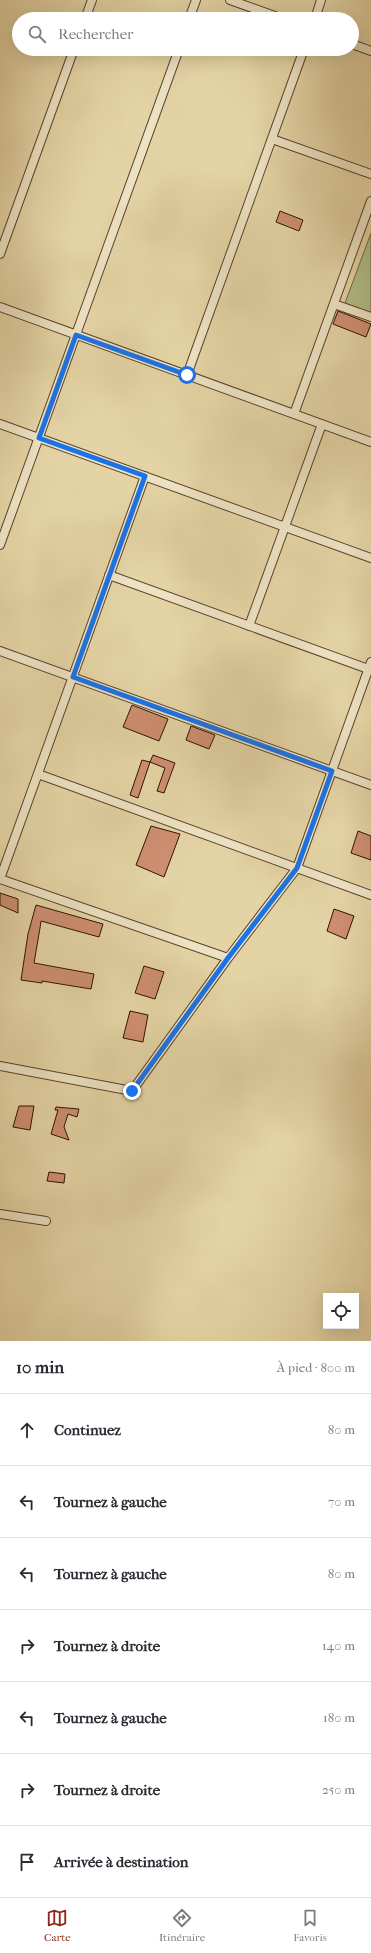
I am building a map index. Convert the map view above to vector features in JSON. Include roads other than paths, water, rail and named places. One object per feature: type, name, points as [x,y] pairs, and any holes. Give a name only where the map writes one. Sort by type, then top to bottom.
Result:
[{"type":"street","points":[[88,12],[92,0]]},
{"type":"street","points":[[192,12],[196,0]]},
{"type":"street","points":[[230,0],[263,12]]},
{"type":"street","points":[[318,12],[322,0]]},
{"type":"street","points":[[359,47],[371,51]]},
{"type":"street","points":[[0,254],[71,56]]},
{"type":"street","points":[[0,543],[176,56]]},
{"type":"street","points":[[187,375],[301,56]]},
{"type":"street","points":[[272,138],[371,174]]},
{"type":"street","points":[[294,414],[371,201]]},
{"type":"street","points":[[334,304],[371,317]]},
{"type":"street","points":[[0,307],[371,442]]},
{"type":"street","points":[[0,424],[371,558]]},
{"type":"street","points":[[249,626],[322,424]]},
{"type":"street","points":[[145,476],[0,879],[228,958]]},
{"type":"street","points":[[0,1066],[132,1091],[228,958],[297,868],[370,667],[249,626],[109,575]]},
{"type":"street","points":[[0,651],[371,785]]},
{"type":"street","points":[[38,774],[371,895]]},
{"type":"street","points":[[0,1214],[46,1221]]}]
